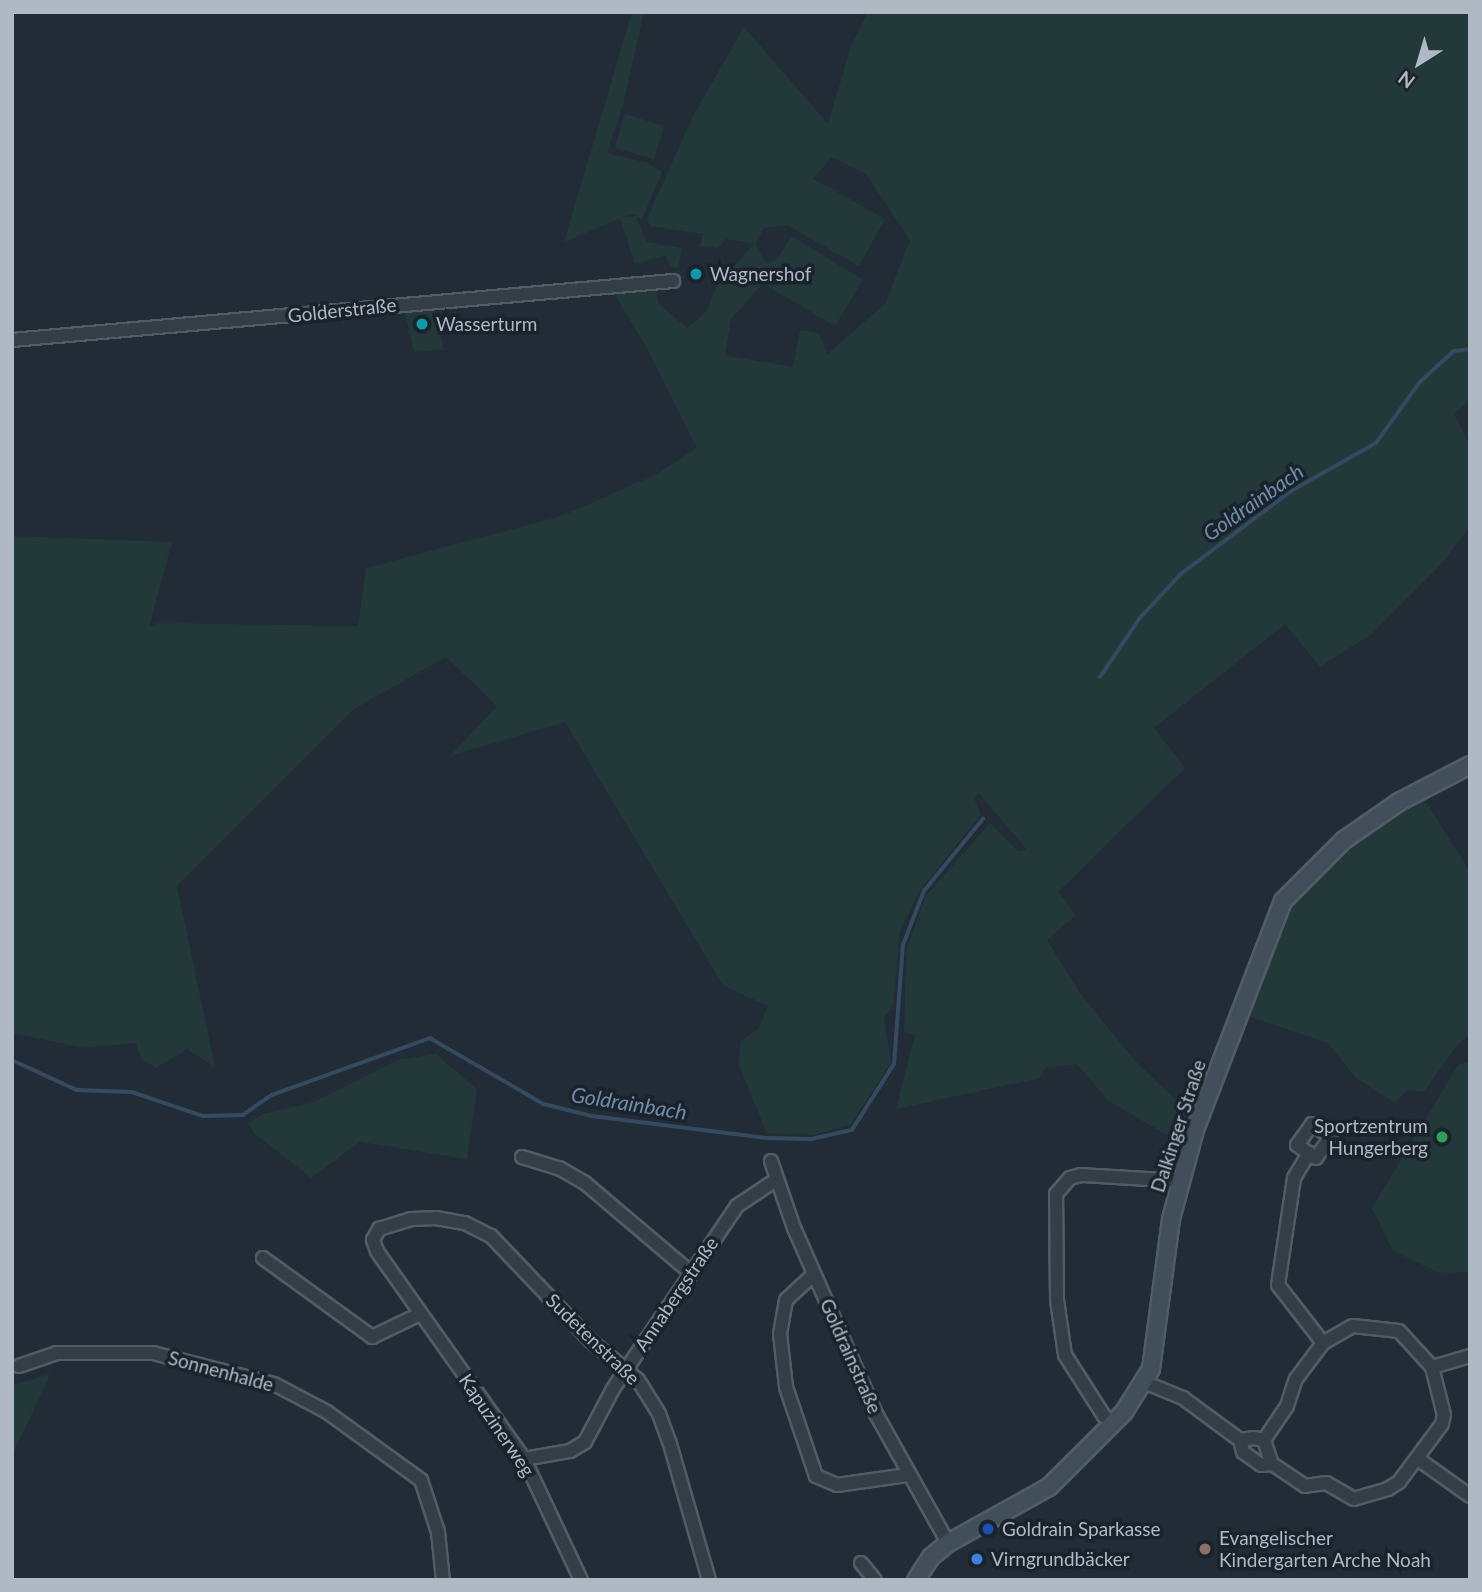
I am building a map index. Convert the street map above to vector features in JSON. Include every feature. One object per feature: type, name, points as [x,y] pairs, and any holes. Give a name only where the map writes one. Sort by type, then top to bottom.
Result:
[{"type":"street","name":"Golderstraße","points":[[12,340],[673,281]]},
{"type":"street","name":"Dalkinger Straße","points":[[916,1580],[931,1557],[948,1543],[1049,1487],[1114,1424],[1144,1382],[1151,1368],[1163,1304],[1179,1181],[1283,901],[1344,840],[1399,802],[1470,765]]},
{"type":"street","points":[[1309,1153],[1294,1178],[1278,1285],[1323,1343]]},
{"type":"street","points":[[522,1157],[559,1168],[585,1183],[691,1273]]},
{"type":"street","name":"Goldrainstraße","points":[[771,1161],[776,1181],[814,1274],[907,1475],[948,1543]]},
{"type":"street","points":[[1114,1424],[1104,1416],[1065,1355],[1058,1314],[1056,1194],[1070,1178],[1081,1175],[1179,1181]]},
{"type":"street","name":"Annabergstraße","points":[[524,1458],[570,1451],[585,1442],[625,1369],[737,1206],[776,1181]]},
{"type":"street","name":"Sudetenstraße","points":[[373,1240],[379,1229],[411,1219],[465,1223],[491,1236],[591,1341],[625,1369],[659,1414],[709,1580]]},
{"type":"street","name":"Kapuzinerweg","points":[[373,1240],[420,1314],[524,1458],[581,1580]]},
{"type":"street","points":[[263,1258],[372,1337],[420,1314]]},
{"type":"street","points":[[814,1274],[786,1300],[780,1334],[786,1387],[817,1476],[837,1485],[907,1475]]},
{"type":"street","points":[[1240,1440],[1243,1452],[1261,1465],[1272,1464],[1306,1486],[1326,1483],[1354,1499],[1388,1489],[1418,1459],[1444,1415],[1432,1367],[1399,1331],[1353,1326],[1323,1343],[1296,1379],[1287,1406],[1264,1440]]},
{"type":"street","name":"Sonnenhalde","points":[[19,1366],[56,1353],[153,1353],[275,1384],[327,1412],[421,1480],[438,1532],[443,1580]]},
{"type":"street","points":[[1432,1367],[1470,1356]]},
{"type":"street","points":[[1144,1382],[1183,1398],[1240,1440],[1264,1440]]},
{"type":"street","points":[[1264,1440],[1272,1464]]},
{"type":"street","points":[[1418,1459],[1470,1496]]},
{"type":"street","points":[[861,1563],[875,1580]]},
{"type":"green space","points":[[632,12],[644,12],[623,105],[607,153],[648,163],[662,172],[642,219],[636,217],[647,242],[682,248],[678,268],[671,267],[665,255],[635,264],[620,219],[564,242]]},
{"type":"green space","points":[[868,12],[1470,12],[1470,400],[1454,414],[1470,445],[1470,526],[1444,561],[1373,633],[1320,667],[1285,624],[1154,728],[1185,768],[1058,892],[1076,915],[1047,940],[1080,993],[1135,1061],[1193,1116],[1183,1144],[1108,1101],[1077,1064],[1045,1068],[1040,1078],[896,1109],[915,1035],[904,1032],[906,952],[925,897],[990,823],[1018,851],[1027,850],[979,793],[974,798],[981,815],[920,890],[900,930],[893,1006],[884,1017],[891,1063],[850,1125],[813,1135],[767,1133],[738,1063],[741,1041],[758,1029],[768,1006],[723,985],[565,722],[450,756],[497,706],[446,657],[354,709],[177,886],[215,1067],[187,1049],[156,1068],[141,1059],[136,1043],[84,1048],[12,1033],[12,536],[172,542],[149,627],[158,623],[358,626],[366,568],[562,516],[657,474],[697,448],[645,345],[610,287],[654,283],[659,304],[687,328],[707,311],[717,285],[754,244],[726,239],[718,248],[700,247],[703,234],[650,226],[647,219],[693,116],[744,27],[828,124],[851,46]],"holes":[[[831,157],[866,174],[910,240],[885,304],[827,354],[819,333],[800,330],[793,367],[725,355],[731,319],[763,283],[835,326],[863,280],[792,236],[777,259],[766,263],[755,244],[764,228],[787,225],[859,266],[885,219],[814,179]]]},
{"type":"green space","points":[[625,114],[664,126],[654,159],[615,147]]},
{"type":"green space","points":[[435,310],[444,350],[414,352],[405,313]]},
{"type":"green space","points":[[1423,798],[1470,871],[1470,1035],[1456,1046],[1424,1092],[1407,1090],[1394,1103],[1356,1078],[1328,1043],[1248,1016],[1287,911],[1356,844]]},
{"type":"green space","points":[[436,1054],[477,1089],[467,1159],[360,1142],[311,1178],[254,1133],[248,1123],[263,1114],[311,1103],[401,1059]]},
{"type":"green space","name":"Sportzentrum Hungerberg","points":[[1470,1061],[1470,1272],[1440,1273],[1393,1251],[1372,1208],[1458,1065]]},
{"type":"green space","points":[[50,1374],[44,1388],[12,1456],[12,1385]]},
{"type":"waterway","name":"Goldrainbach","points":[[1100,677],[1140,618],[1181,574],[1291,491],[1376,443],[1420,382],[1454,351],[1470,349]]},
{"type":"waterway","name":"Goldrainbach","points":[[12,1060],[77,1090],[132,1092],[203,1116],[243,1115],[272,1095],[430,1038],[544,1104],[592,1116],[765,1138],[811,1139],[852,1130],[894,1064],[903,945],[924,891],[983,819]]},
{"type":"place","name":"Wagnershof","points":[[696,274]]},
{"type":"place","name":"Wasserturm","points":[[422,324]]},
{"type":"place","name":"Sportzentrum Hungerberg","points":[[1442,1137]]},
{"type":"place","name":"Goldrain Sparkasse","points":[[988,1529]]},
{"type":"place","name":"Evangelischer Kindergarten Arche Noah","points":[[1205,1549]]},
{"type":"place","name":"Virngrundbäcker","points":[[977,1559]]}]
